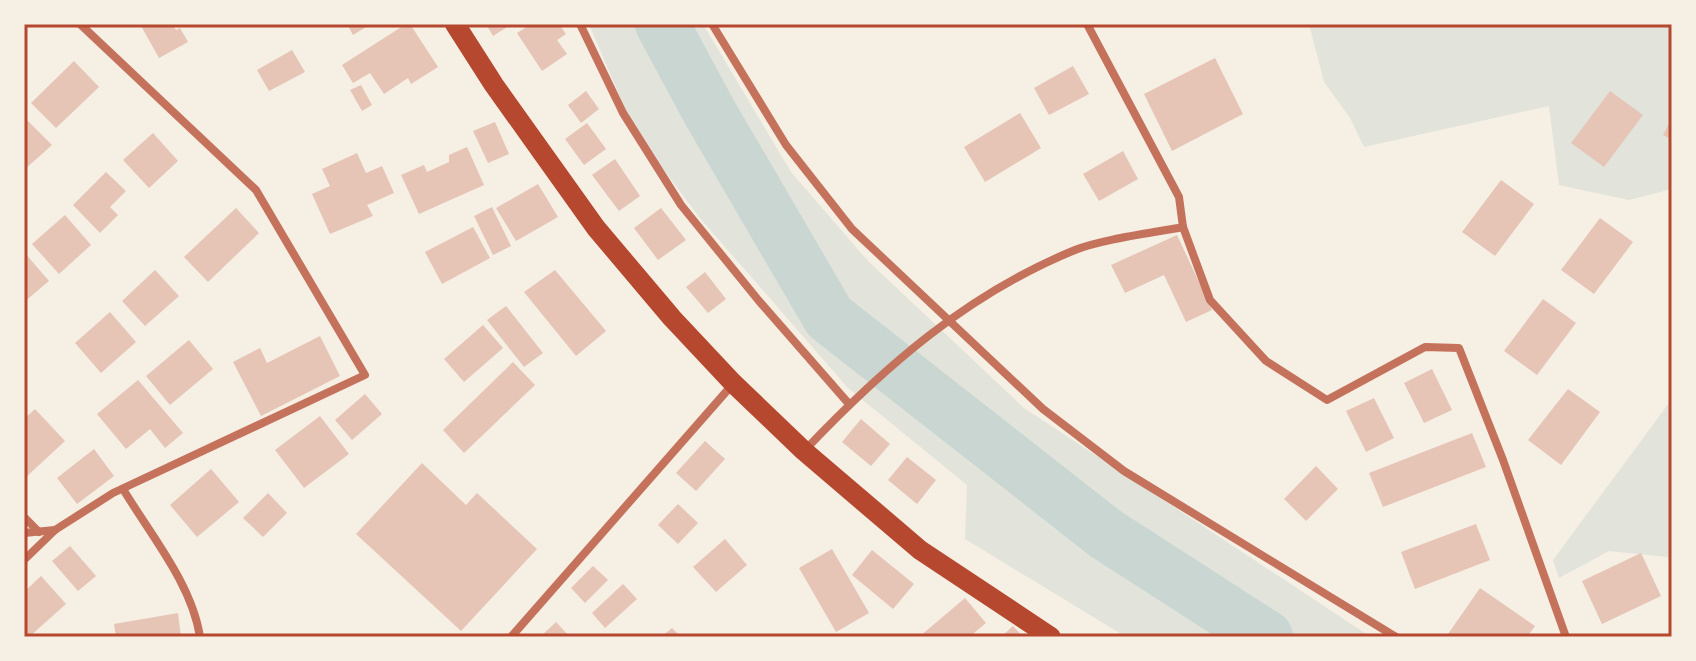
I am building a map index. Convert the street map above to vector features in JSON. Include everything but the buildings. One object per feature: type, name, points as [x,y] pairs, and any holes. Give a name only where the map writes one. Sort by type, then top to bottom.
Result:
[{"type":"main road","points":[[455,24],[494,85],[596,228],[672,318],[733,383],[804,451],[920,550],[1051,637]]},
{"type":"street","points":[[24,560],[55,530],[123,489],[365,375],[256,190],[80,24]]},
{"type":"street","points":[[580,24],[623,113],[681,205],[849,404]]},
{"type":"street","points":[[712,24],[786,145],[844,219],[1043,409],[1124,471],[1396,637]]},
{"type":"street","points":[[1087,24],[1179,197],[1183,227],[1210,300],[1266,361],[1327,400],[1425,347],[1459,348],[1566,637]]},
{"type":"street","points":[[804,451],[849,404],[937,327],[998,287],[1077,249],[1183,227]]},
{"type":"street","points":[[511,637],[733,383]]},
{"type":"street","points":[[123,489],[179,580],[198,623],[200,637]]},
{"type":"street","points":[[24,517],[39,532]]},
{"type":"street","points":[[24,533],[55,530]]},
{"type":"shaded area","points":[[589,24],[703,24],[791,172],[868,261],[1024,408],[1371,637],[1126,637],[965,539],[967,485],[848,388],[699,217],[634,130]]},
{"type":"shaded area","points":[[1309,24],[1672,24],[1672,189],[1629,200],[1559,185],[1549,106],[1364,147],[1350,118],[1324,82]]},
{"type":"shaded area","points":[[1672,399],[1672,568],[1667,557],[1609,551],[1559,578],[1553,560]]},
{"type":"waterway","points":[[662,24],[829,317],[1106,534],[1266,637]]}]
